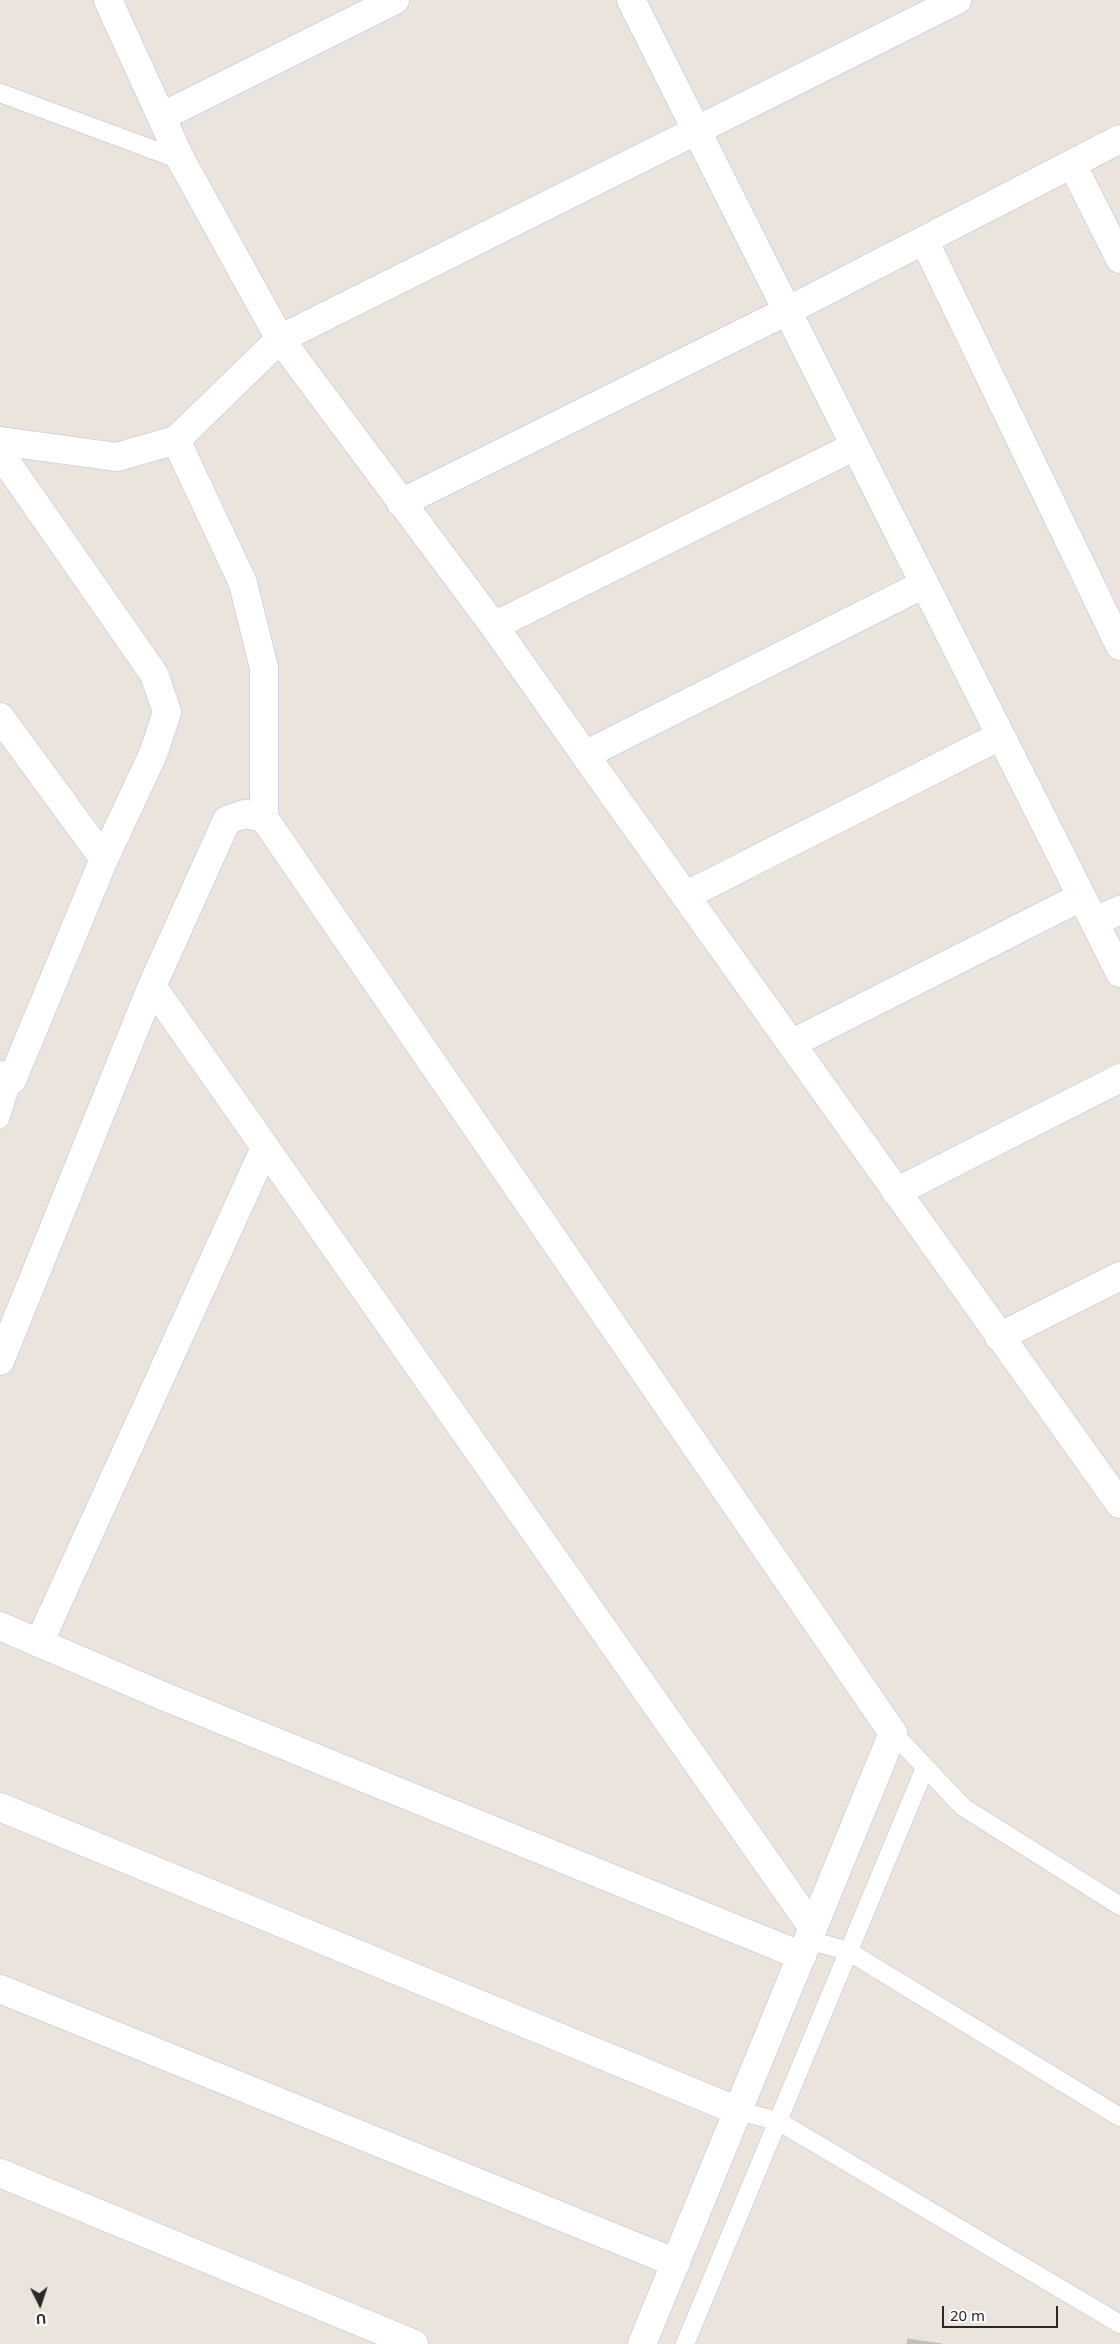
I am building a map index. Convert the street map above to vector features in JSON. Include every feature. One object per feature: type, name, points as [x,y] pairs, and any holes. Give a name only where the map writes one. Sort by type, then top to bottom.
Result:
[{"type":"street","points":[[108,0],[182,160],[280,340],[400,503],[494,626],[999,1337],[1116,1493]]},
{"type":"street","points":[[163,116],[395,0]]},
{"type":"street","points":[[631,0],[789,310],[924,584],[1120,973]]},
{"type":"street","points":[[0,441],[116,457],[176,440],[280,340],[957,0]]},
{"type":"street","points":[[400,503],[789,310],[1120,139]]},
{"type":"street","points":[[1072,164],[1120,259]]},
{"type":"street","points":[[924,240],[1120,646]]},
{"type":"street","points":[[176,440],[243,583],[264,668],[264,818],[893,1734],[642,2344]]},
{"type":"street","points":[[494,626],[856,446]]},
{"type":"street","points":[[0,453],[154,674],[167,712],[154,752],[6,1077]]},
{"type":"street","points":[[584,755],[924,584]]},
{"type":"street","points":[[0,717],[104,859]]},
{"type":"street","points":[[685,896],[1000,736]]},
{"type":"street","points":[[0,1361],[152,986],[227,820],[246,814],[264,818]]},
{"type":"street","points":[[791,1044],[1081,897]]},
{"type":"street","points":[[1094,922],[1120,910]]},
{"type":"street","points":[[152,986],[265,1148],[807,1941]]},
{"type":"street","points":[[896,1192],[1120,1078]]},
{"type":"street","points":[[40,1643],[265,1148]]},
{"type":"street","points":[[999,1337],[1120,1276]]},
{"type":"street","points":[[0,1626],[164,1696],[807,1941]]},
{"type":"street","points":[[0,1806],[738,2111]]},
{"type":"street","points":[[0,1989],[676,2263]]},
{"type":"street","points":[[0,2173],[414,2344]]},
{"type":"lane","points":[[0,94],[182,160]]},
{"type":"lane","points":[[0,1119],[6,1077]]},
{"type":"lane","points":[[893,1734],[963,1807],[1120,1906]]},
{"type":"lane","points":[[685,2344],[925,1768]]},
{"type":"lane","points":[[807,1941],[848,1951],[1120,2117]]},
{"type":"lane","points":[[738,2111],[778,2121],[1120,2324]]},
{"type":"building","points":[[908,2339],[942,2344],[907,2344]]}]
